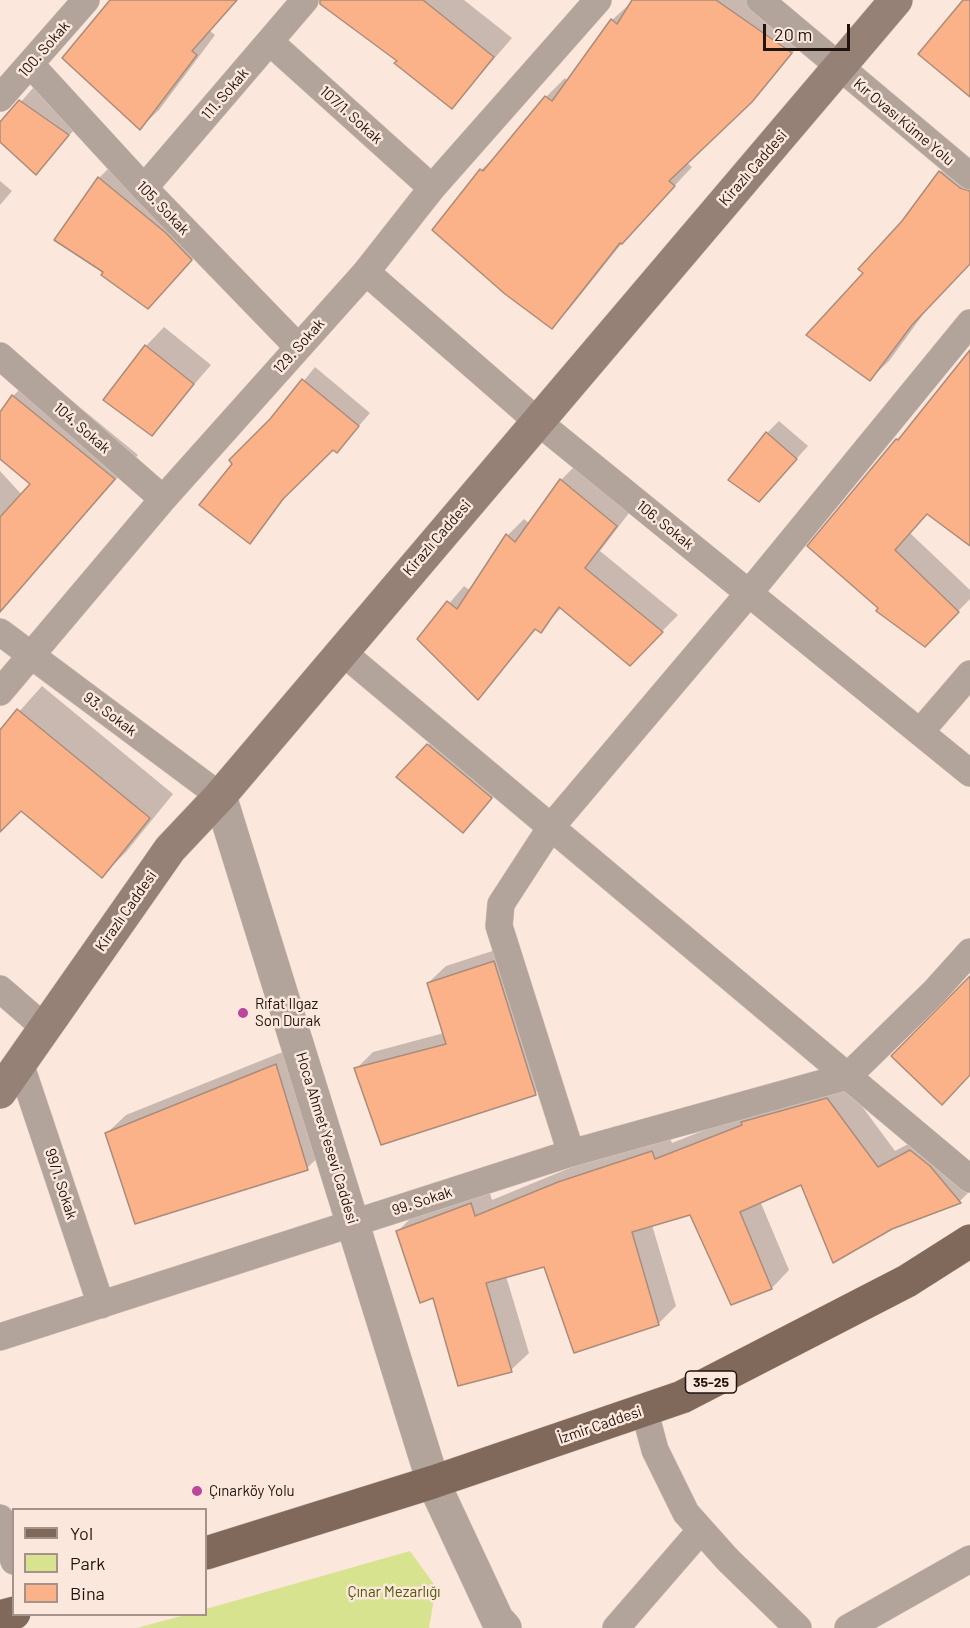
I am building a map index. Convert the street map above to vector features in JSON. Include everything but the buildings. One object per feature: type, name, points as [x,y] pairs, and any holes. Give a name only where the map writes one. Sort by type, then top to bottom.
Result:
[{"type":"main road","name":"Kirazlı Caddesi","points":[[0,1092],[170,849],[220,795],[896,0]]},
{"type":"main road","name":"İzmir Caddesi","points":[[207,1553],[433,1482],[682,1397],[887,1292],[970,1241]]},
{"type":"street","name":"100. Sokak","points":[[0,98],[31,66],[86,0]]},
{"type":"street","name":"111. Sokak","points":[[144,188],[305,0]]},
{"type":"street","name":"129. Sokak","points":[[0,692],[164,500],[366,272],[432,188],[598,0]]},
{"type":"street","name":"Kır Ovası Küme Yolu","points":[[760,0],[970,176]]},
{"type":"street","name":"107/1. Sokak","points":[[270,42],[432,188]]},
{"type":"street","name":"105. Sokak","points":[[31,66],[144,188],[298,347]]},
{"type":"street","name":"106. Sokak","points":[[366,272],[537,421],[970,773]]},
{"type":"street","points":[[571,1153],[499,927],[501,904],[551,827],[748,593],[970,323]]},
{"type":"street","name":"104. Sokak","points":[[0,356],[164,500]]},
{"type":"street","name":"93. Sokak","points":[[0,632],[220,795]]},
{"type":"street","points":[[341,651],[970,1179]]},
{"type":"street","points":[[921,731],[970,674]]},
{"type":"street","name":"Hoca Ahmet Yesevi Caddesi","points":[[220,795],[433,1482],[498,1625]]},
{"type":"street","points":[[848,1076],[934,992],[970,951]]},
{"type":"street","points":[[0,989],[45,1028]]},
{"type":"street","name":"99/1. Sokak","points":[[20,1063],[101,1305]]},
{"type":"street","name":"99. Sokak","points":[[0,1337],[571,1153],[848,1076]]},
{"type":"street","points":[[644,1409],[655,1450],[686,1513],[728,1560],[798,1628]]},
{"type":"street","points":[[0,1518],[12,1555]]},
{"type":"street","points":[[616,1628],[701,1530]]},
{"type":"street","points":[[848,1628],[970,1559]]},
{"type":"green space","name":"Çınar Mezarlığı","points":[[410,1551],[436,1587],[429,1628],[137,1628],[181,1616],[207,1616],[207,1609]]},
{"type":"place","name":"Rıfat Ilgaz Son Durak","points":[[243,1013]]},
{"type":"place","name":"Çınarköy Yolu","points":[[197,1491]]}]
